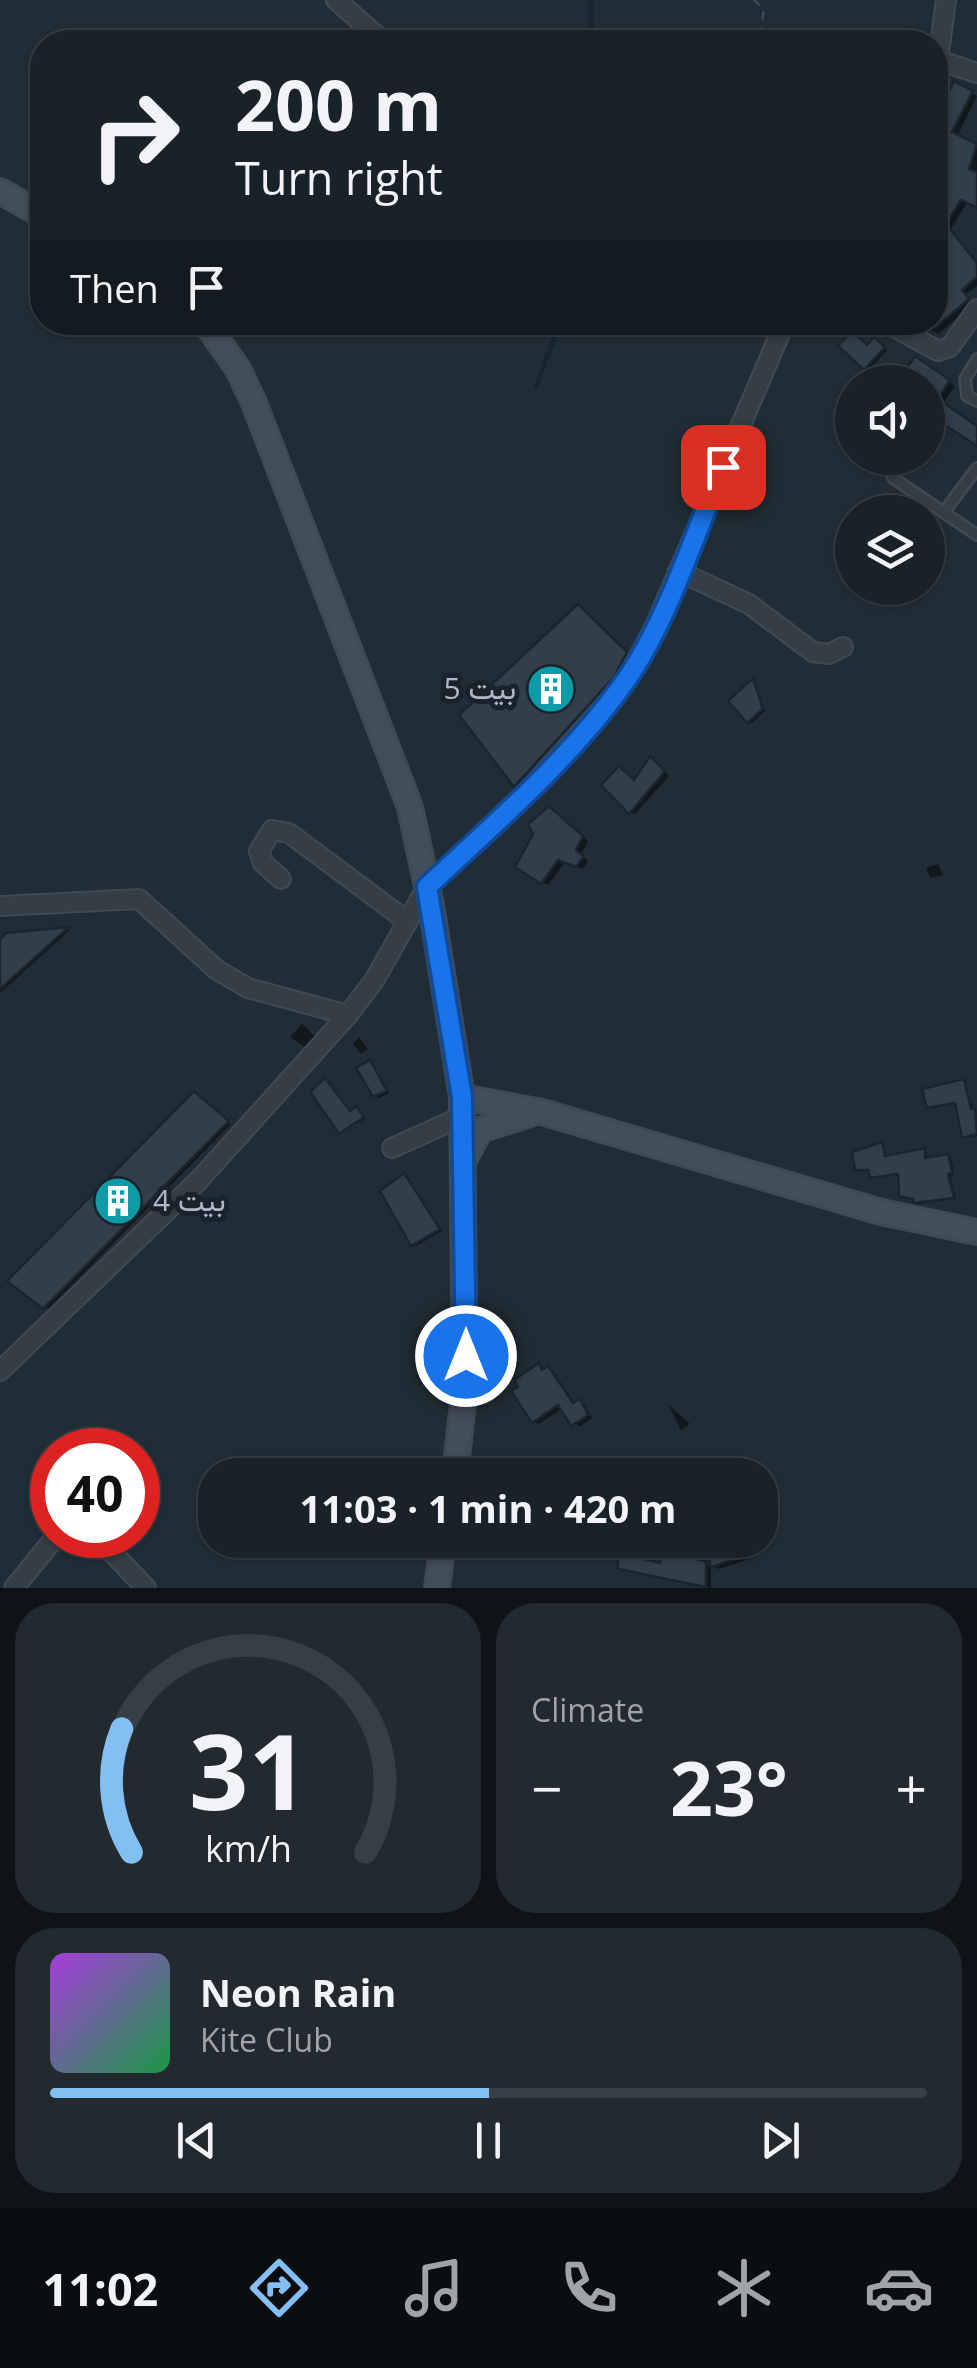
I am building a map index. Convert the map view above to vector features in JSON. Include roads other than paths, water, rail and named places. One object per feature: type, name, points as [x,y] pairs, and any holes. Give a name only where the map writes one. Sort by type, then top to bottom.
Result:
[{"type":"street","points":[[336,0],[370,30]]},
{"type":"street","points":[[941,30],[946,0]]},
{"type":"street","points":[[948,66],[977,73]]},
{"type":"street","points":[[0,190],[30,208]]},
{"type":"street","points":[[909,335],[938,351],[950,348],[977,309]]},
{"type":"street","points":[[214,335],[238,369],[262,421],[410,808],[463,1107],[466,1385],[457,1458]]},
{"type":"street","points":[[0,1370],[20,1356],[198,1180],[348,1015],[427,887],[522,797],[624,684],[678,571],[776,335]]},
{"type":"street","points":[[678,571],[749,604],[813,652],[829,654],[843,648]]},
{"type":"street","points":[[281,879],[263,864],[258,851],[272,830],[289,834],[407,922]]},
{"type":"street","points":[[0,906],[26,908],[126,896],[138,899],[217,970],[248,988],[348,1015]]},
{"type":"street","points":[[392,1148],[463,1107],[546,1114],[881,1212],[977,1232]]},
{"type":"street","points":[[464,1159],[469,1143],[480,1130],[521,1114],[546,1114]]},
{"type":"street","points":[[14,1588],[39,1558]]},
{"type":"street","points":[[117,1558],[146,1588]]},
{"type":"street","points":[[437,1588],[441,1558]]},
{"type":"lane","points":[[977,360],[965,379],[967,396],[977,401]]},
{"type":"lane","points":[[945,511],[977,468]]},
{"type":"lane","points":[[893,478],[918,495]]},
{"type":"lane","points":[[945,513],[977,535]]},
{"type":"waterway","points":[[591,0],[591,30]]},
{"type":"waterway","points":[[536,387],[555,335]]},
{"type":"place","name":"بيت 5","points":[[551,689]]},
{"type":"place","name":"بيت 4","points":[[118,1201]]}]
